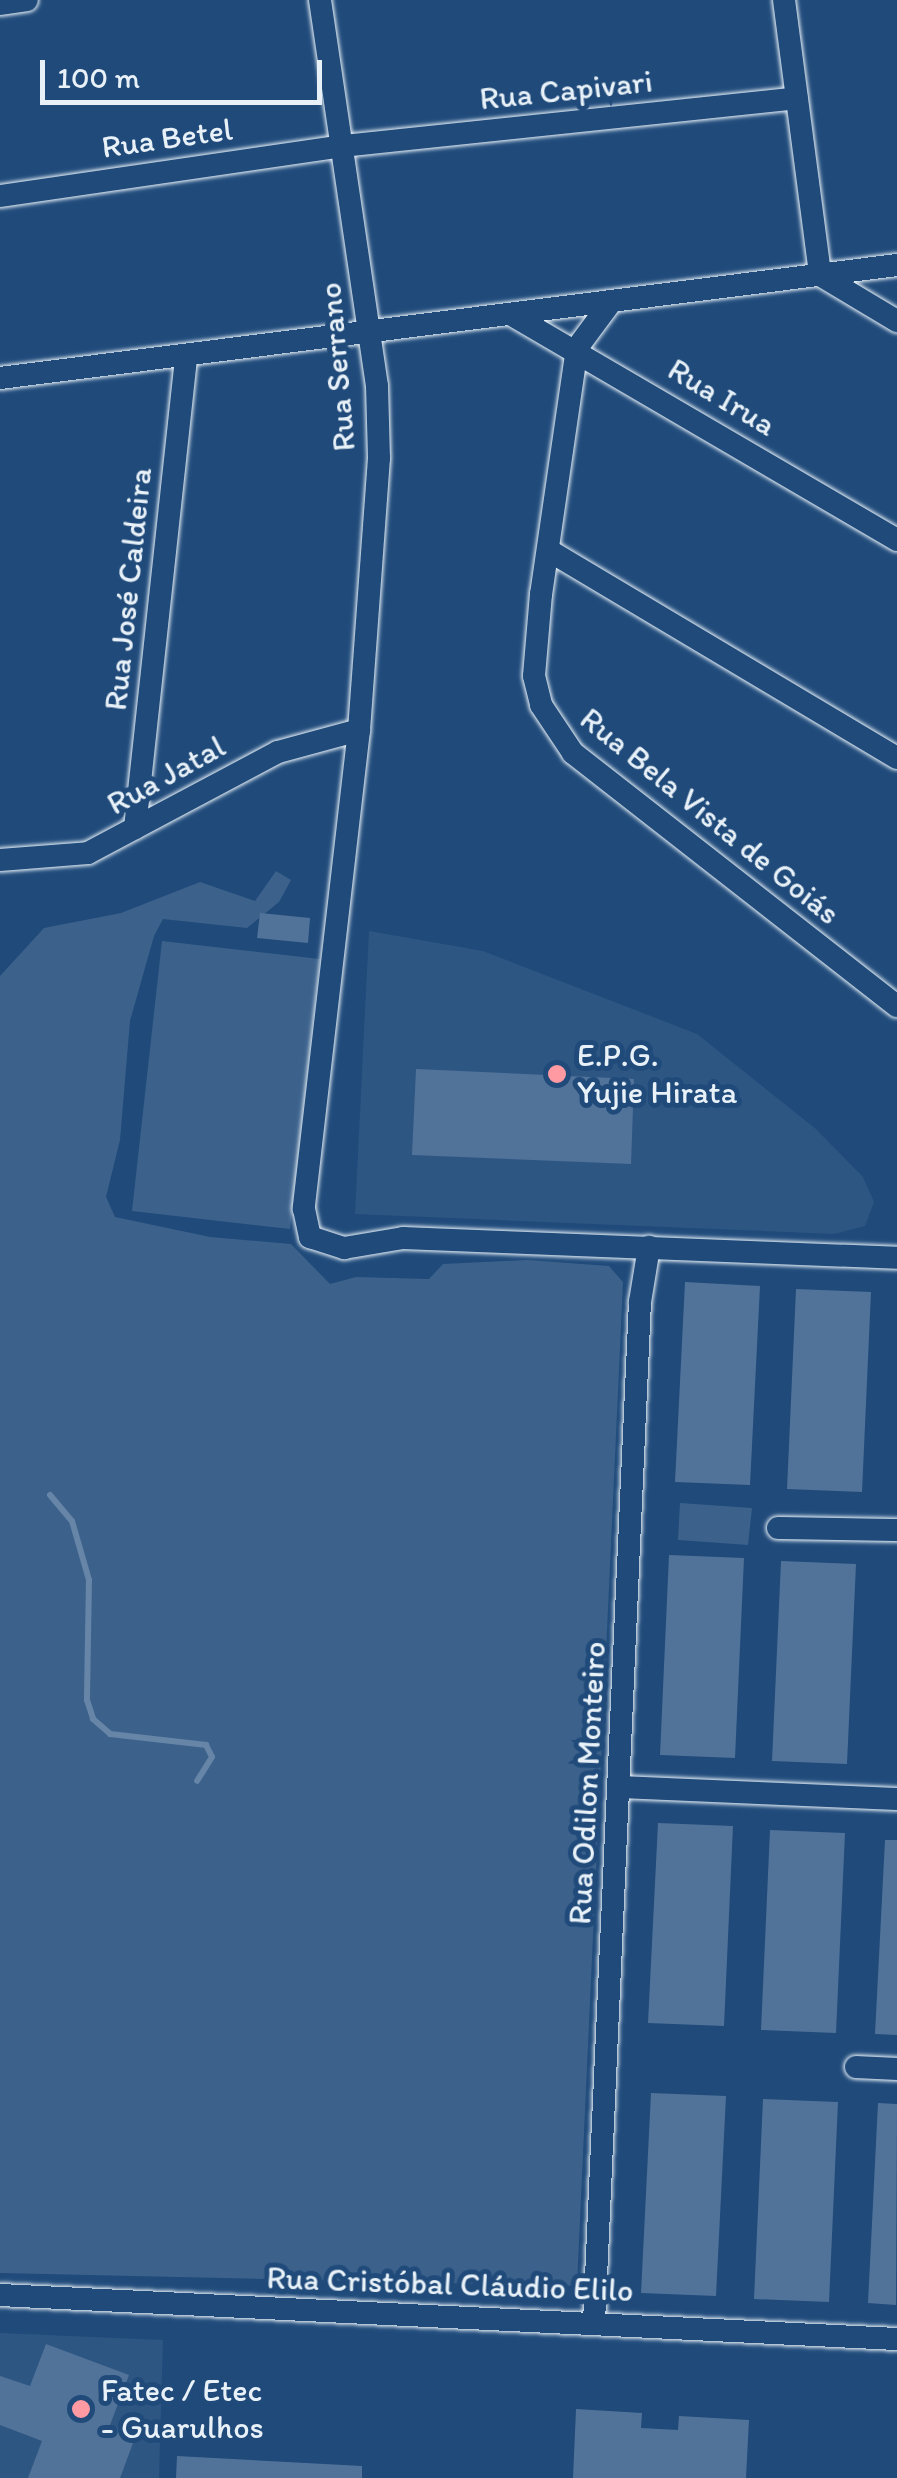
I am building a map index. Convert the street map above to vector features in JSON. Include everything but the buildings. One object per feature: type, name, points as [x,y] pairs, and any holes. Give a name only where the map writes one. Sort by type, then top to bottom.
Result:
[{"type":"street","points":[[0,4],[27,0]]},
{"type":"street","name":"Rua Serrano","points":[[320,0],[369,332],[379,458],[359,730],[304,1209],[310,1238],[344,1248],[404,1238],[649,1247]]},
{"type":"street","points":[[784,0],[820,275]]},
{"type":"street","name":"Rua Capivari","points":[[342,146],[796,98]]},
{"type":"street","name":"Rua Betel","points":[[0,196],[342,146]]},
{"type":"street","points":[[0,378],[892,266]]},
{"type":"street","points":[[892,266],[878,291],[892,318]]},
{"type":"street","points":[[820,275],[892,318]]},
{"type":"street","points":[[577,348],[611,302]]},
{"type":"street","name":"Rua Irua","points":[[512,315],[577,348],[897,540]]},
{"type":"street","name":"Rua Bela Vista de Goiás","points":[[577,348],[534,676],[553,731],[897,1006]]},
{"type":"street","name":"Rua José Caldeira","points":[[135,828],[186,357]]},
{"type":"street","points":[[548,550],[896,755]]},
{"type":"street","name":"Rua Jatal","points":[[0,860],[88,853],[278,752],[359,730]]},
{"type":"street","points":[[649,1247],[897,1258]]},
{"type":"street","name":"Rua Odilon Monteiro","points":[[594,2322],[640,1302],[649,1247]]},
{"type":"street","points":[[778,1528],[897,1530]]},
{"type":"street","points":[[620,1786],[897,1799]]},
{"type":"street","points":[[856,2067],[897,2070]]},
{"type":"street","name":"Rua Cristóbal Cláudio Elilo","points":[[0,2295],[897,2339]]},
{"type":"shaded area","points":[[276,871],[291,880],[279,902],[247,928],[163,919],[154,936],[130,1021],[120,1140],[106,1197],[115,1217],[210,1237],[291,1244],[330,1284],[356,1277],[429,1279],[443,1264],[527,1260],[609,1266],[623,1282],[577,2286],[0,2273],[0,976],[44,928],[121,913],[200,882],[255,901]]},
{"type":"shaded area","name":"E.P.G. Yujie Hirata","points":[[369,931],[483,951],[697,1034],[816,1129],[863,1177],[874,1202],[865,1226],[834,1234],[355,1214]]},
{"type":"shaded area","points":[[162,941],[320,959],[290,1229],[132,1211]]},
{"type":"shaded area","points":[[680,1503],[752,1508],[748,1545],[678,1540]]},
{"type":"shaded area","name":"Fatec / Etec - Guarulhos","points":[[0,2333],[163,2340],[159,2478],[0,2478]]},
{"type":"waterway","points":[[50,1495],[72,1521],[89,1580],[87,1700],[93,1719],[110,1734],[206,1745],[212,1757],[197,1781]]},
{"type":"place","name":"E.P.G. Yujie Hirata","points":[[557,1074]]},
{"type":"place","name":"Fatec / Etec - Guarulhos","points":[[81,2409]]}]
